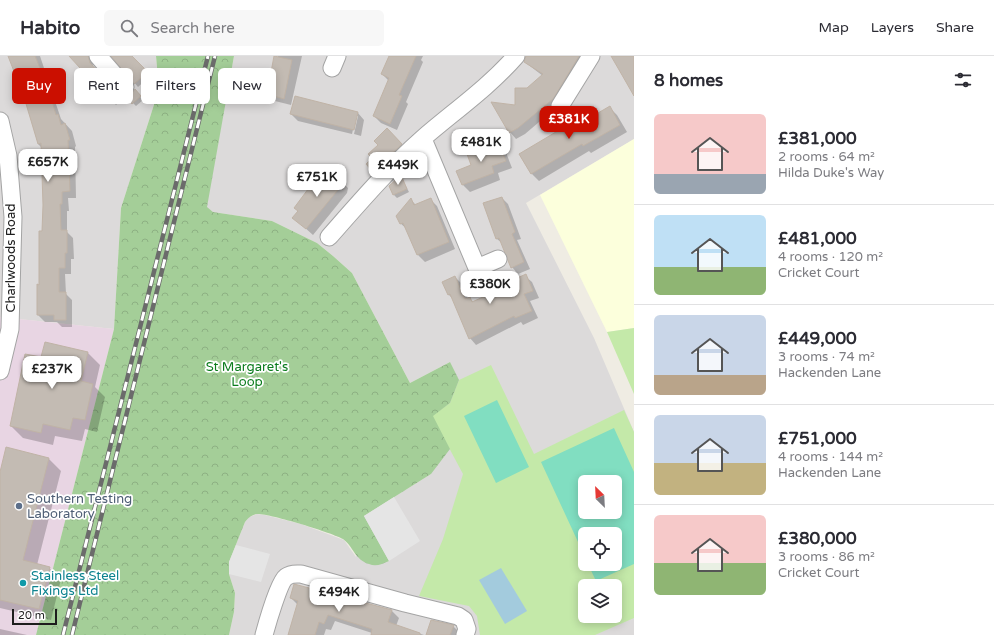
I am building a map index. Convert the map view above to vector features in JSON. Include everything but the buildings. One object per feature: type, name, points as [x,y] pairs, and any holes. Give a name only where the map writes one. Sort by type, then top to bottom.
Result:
[{"type":"street","points":[[98,56],[108,68]]},
{"type":"street","points":[[329,236],[369,192],[423,139],[480,91],[516,56]]},
{"type":"street","points":[[560,106],[591,56]]},
{"type":"street","name":"Charlwoods Road","points":[[0,121],[8,156],[7,218],[10,329],[0,371]]},
{"type":"street","points":[[423,139],[477,268],[498,259]]},
{"type":"street","points":[[264,635],[281,585],[286,577],[293,574],[301,574],[458,616],[464,620],[467,629],[465,635]]},
{"type":"shaded area","points":[[0,56],[156,56],[157,68],[141,68],[141,104],[154,104],[121,208],[114,329],[0,317]]},
{"type":"shaded area","points":[[234,56],[634,56],[634,139],[526,203],[594,338],[634,432],[634,635],[229,635],[234,612],[235,593],[229,574],[229,562],[245,522],[249,517],[257,514],[265,515],[301,524],[344,540],[356,557],[364,516],[431,474],[432,416],[450,403],[450,362],[410,383],[352,273],[333,256],[317,243],[272,221],[213,212],[206,207],[225,104],[276,104],[276,68],[232,68]]},
{"type":"shaded area","points":[[634,139],[634,328],[607,332],[540,195]]},
{"type":"shaded area","points":[[0,317],[114,329],[36,635],[0,635]]},
{"type":"shaded area","points":[[394,497],[420,541],[389,561],[364,516]]},
{"type":"shaded area","points":[[236,545],[270,554],[261,582],[229,574],[229,562]]},
{"type":"green space","name":"St Margaret's Loop","points":[[156,56],[234,56],[232,68],[218,68],[218,104],[225,104],[207,207],[213,212],[272,221],[317,243],[333,256],[352,273],[410,383],[450,362],[459,380],[450,403],[433,416],[450,449],[431,474],[364,516],[389,561],[381,564],[372,565],[364,562],[343,539],[327,532],[263,515],[255,514],[251,516],[245,522],[229,562],[229,574],[235,593],[234,612],[229,635],[36,635],[114,329],[121,208],[154,104],[210,104],[210,68],[157,68]]},
{"type":"green space","points":[[634,328],[634,394],[607,332]]},
{"type":"green space","points":[[491,365],[534,454],[624,410],[634,432],[634,618],[595,635],[480,635],[477,616],[469,606],[419,596],[443,539],[463,474],[432,416],[450,403],[459,380]]},
{"type":"green space","points":[[497,400],[529,467],[496,483],[464,416]]},
{"type":"green space","points":[[614,428],[634,472],[634,564],[622,569],[622,527],[578,527],[578,542],[541,462]]},
{"type":"green space","points":[[591,571],[618,571],[600,579],[595,579]]},
{"type":"water","points":[[501,568],[527,611],[505,624],[479,580]]},
{"type":"railway","points":[[63,635],[208,56]]},
{"type":"railway","points":[[72,635],[215,56]]},
{"type":"place","name":"Southern Testing Laboratory","points":[[19,506]]},
{"type":"place","name":"Stainless Steel Fixings Ltd","points":[[23,583]]}]
